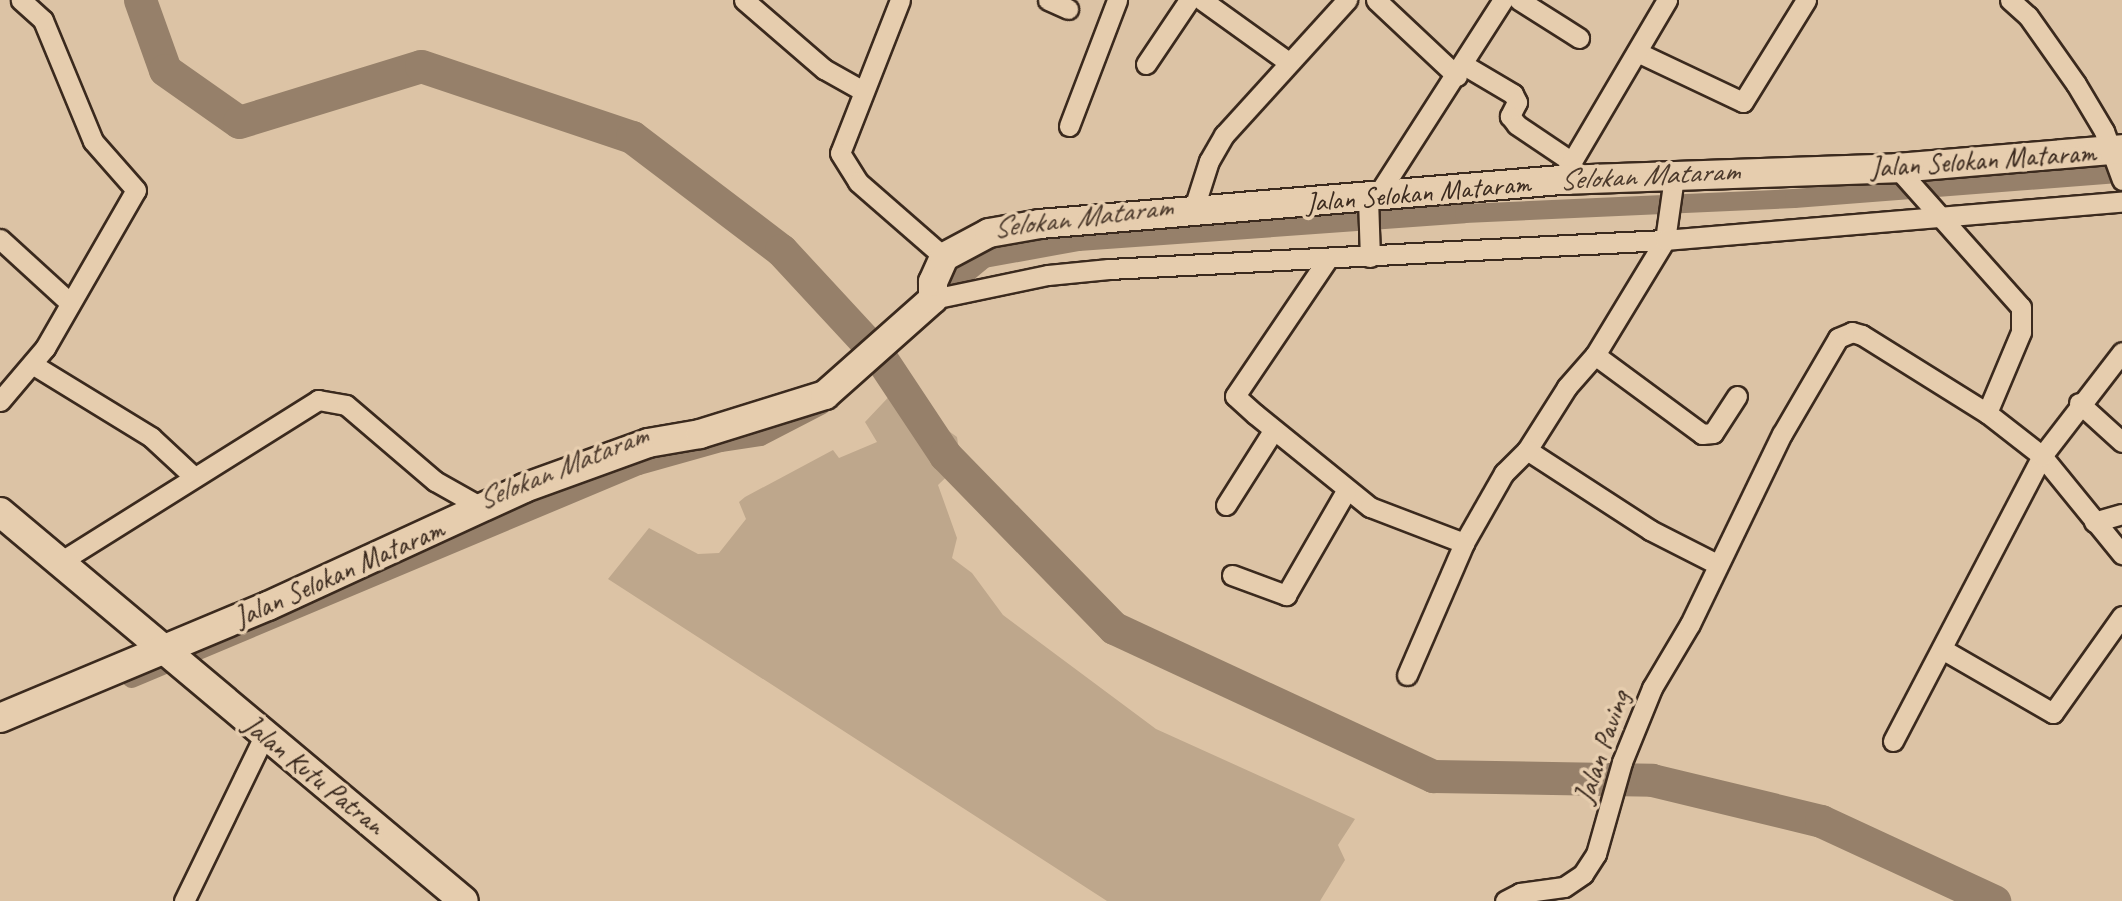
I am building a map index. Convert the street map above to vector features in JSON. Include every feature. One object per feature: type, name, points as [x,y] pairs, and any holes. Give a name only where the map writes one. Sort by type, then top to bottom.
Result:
[{"type":"street","points":[[0,401],[32,364],[136,190],[93,141],[43,20],[21,0]]},
{"type":"street","points":[[744,0],[824,69],[863,91]]},
{"type":"street","points":[[900,0],[842,142],[840,153],[848,171],[944,257]]},
{"type":"street","points":[[1048,0],[1068,9]]},
{"type":"street","points":[[1069,126],[1117,0]]},
{"type":"street","points":[[1146,64],[1189,0]]},
{"type":"street","points":[[1202,0],[1287,61]]},
{"type":"street","points":[[1193,211],[1209,161],[1224,135],[1287,61],[1347,0]]},
{"type":"street","points":[[1376,0],[1461,70],[1513,94],[1517,102],[1510,116],[1566,171],[1667,0]]},
{"type":"street","points":[[1370,251],[1371,202],[1461,70],[1503,0]]},
{"type":"street","points":[[1519,0],[1579,38]]},
{"type":"street","points":[[1637,51],[1743,102],[1806,0]]},
{"type":"street","points":[[2010,0],[2028,16],[2076,84],[2115,152],[2122,180]]},
{"type":"street","name":"Jalan Selokan Mataram","points":[[0,718],[167,654],[483,508],[648,443],[710,431],[825,395],[929,296],[944,257],[989,233],[1193,211],[1371,202],[1566,171],[1673,187],[1900,173],[2115,152]]},
{"type":"street","points":[[1900,173],[2021,307],[2021,332],[1987,413],[2042,456],[2122,554]]},
{"type":"street","points":[[1407,675],[1464,543],[1504,473],[1527,450],[1567,387],[1595,355],[1666,235],[1673,187]]},
{"type":"street","name":"Jalan Selokan Mataram","points":[[929,296],[1048,275],[1327,260],[1370,251],[1666,235],[1934,213],[2122,202]]},
{"type":"street","points":[[0,239],[69,302]]},
{"type":"street","points":[[1327,260],[1235,396],[1346,491],[1386,515],[1464,543]]},
{"type":"street","name":"Jalan Paving","points":[[1505,901],[1520,893],[1564,887],[1583,874],[1596,854],[1622,761],[1652,688],[1689,624],[1782,434],[1838,338],[1852,332],[1862,335],[1987,413]]},
{"type":"street","points":[[1893,741],[2042,456],[2078,403],[2122,352]]},
{"type":"street","points":[[1595,355],[1702,434],[1713,433],[1737,396]]},
{"type":"street","points":[[32,364],[151,437],[194,477]]},
{"type":"street","points":[[60,562],[318,400],[346,405],[435,481],[483,508]]},
{"type":"street","points":[[2078,403],[2122,442]]},
{"type":"street","points":[[1226,505],[1273,430]]},
{"type":"street","points":[[1527,450],[1650,530],[1717,564]]},
{"type":"street","points":[[1232,575],[1279,596],[1292,590],[1346,491]]},
{"type":"street","name":"Jalan Kutu Patran","points":[[0,512],[264,737],[464,901]]},
{"type":"street","points":[[2094,522],[2122,514]]},
{"type":"street","points":[[1942,649],[2053,713],[2118,628]]},
{"type":"street","points":[[184,901],[264,737]]},
{"type":"shaded area","points":[[899,386],[920,395],[939,424],[957,437],[961,463],[938,485],[957,538],[952,558],[972,573],[1003,615],[1156,729],[1355,819],[1338,845],[1345,860],[1320,901],[1107,901],[608,579],[649,528],[698,554],[719,553],[746,519],[739,502],[745,497],[833,450],[839,458],[877,442],[865,422]]},
{"type":"waterway","points":[[140,0],[165,70],[239,122],[421,66],[632,137],[781,250],[880,357],[945,455],[1114,628],[1433,776],[1652,780],[1821,821],[1994,901]]},
{"type":"waterway","name":"Selokan Mataram","points":[[932,301],[984,258],[1078,241],[1464,213],[1794,198],[2122,173]]},
{"type":"waterway","name":"Selokan Mataram","points":[[131,678],[638,465],[720,442],[760,436],[820,405]]}]
